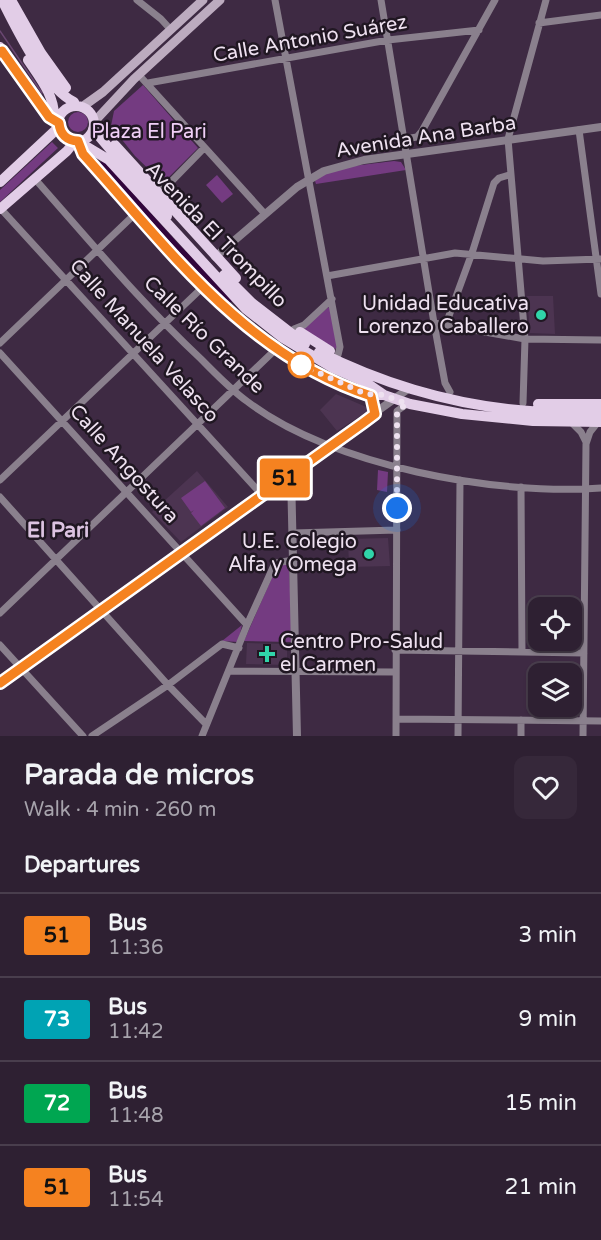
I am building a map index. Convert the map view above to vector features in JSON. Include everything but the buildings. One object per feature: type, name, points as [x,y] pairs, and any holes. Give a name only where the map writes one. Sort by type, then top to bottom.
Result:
[{"type":"main road","points":[[2,0],[48,76],[66,98],[90,113],[94,124]]},
{"type":"main road","points":[[11,0],[40,53],[78,105]]},
{"type":"main road","points":[[0,182],[57,123],[63,112],[103,92],[203,0]]},
{"type":"main road","points":[[137,77],[220,0]]},
{"type":"main road","points":[[0,10],[49,95],[57,123],[64,136],[78,143]]},
{"type":"main road","points":[[0,209],[88,137],[94,124],[161,50],[157,42]]},
{"type":"main road","points":[[1,50],[49,117],[57,123]]},
{"type":"main road","name":"Avenida El Trompillo","points":[[94,124],[196,234],[210,256],[314,350],[377,379],[408,389],[486,406],[600,418]]},
{"type":"main road","name":"Avenida El Trompillo","points":[[94,124],[252,303],[291,330],[338,355],[396,379],[450,392],[523,403],[601,404]]},
{"type":"main road","name":"Avenida El Trompillo","points":[[78,143],[83,154],[236,319],[275,350],[332,381],[371,396],[384,395]]},
{"type":"main road","name":"Avenida El Trompillo","points":[[78,143],[108,160],[246,309],[283,338],[333,368],[365,382],[384,395],[407,404],[462,414],[572,423],[600,418]]},
{"type":"main road","points":[[292,360],[333,368]]},
{"type":"main road","points":[[371,396],[375,414]]},
{"type":"street","points":[[137,0],[171,30]]},
{"type":"street","points":[[275,0],[332,299],[340,347],[338,355]]},
{"type":"street","points":[[381,0],[434,323],[446,387],[450,392]]},
{"type":"street","points":[[404,139],[417,137],[422,131],[495,0]]},
{"type":"street","points":[[523,403],[525,339],[509,175],[508,139],[546,0]]},
{"type":"street","points":[[539,23],[601,15]]},
{"type":"street","name":"Calle Antonio Suárez","points":[[148,83],[388,40],[479,30]]},
{"type":"street","points":[[137,77],[148,83],[265,214]]},
{"type":"street","name":"Avenida Ana Barba","points":[[210,256],[310,178],[336,167],[406,154],[601,127]]},
{"type":"street","points":[[579,130],[599,259],[601,294]]},
{"type":"street","points":[[156,190],[166,187],[204,148]]},
{"type":"street","points":[[446,324],[472,254],[494,183],[499,178],[509,175]]},
{"type":"street","name":"Calle Río Grande","points":[[34,179],[164,325],[234,390],[276,419],[330,447],[460,480],[521,487],[601,488]]},
{"type":"street","name":"Calle Manuela Velasco","points":[[0,209],[262,495]]},
{"type":"street","points":[[0,342],[136,213]]},
{"type":"street","points":[[327,276],[424,258],[472,254],[517,259],[599,259]]},
{"type":"street","points":[[0,480],[204,286]]},
{"type":"street","points":[[291,330],[304,325],[332,299]]},
{"type":"street","points":[[434,323],[525,339],[601,340]]},
{"type":"street","points":[[0,614],[275,350]]},
{"type":"street","name":"Calle Angostura","points":[[0,353],[247,625]]},
{"type":"street","points":[[377,379],[384,395],[385,407]]},
{"type":"street","points":[[0,683],[408,389]]},
{"type":"street","points":[[396,736],[394,672],[397,411],[407,404]]},
{"type":"street","points":[[583,736],[586,444],[590,432],[600,418]]},
{"type":"street","points":[[572,423],[581,432],[586,444]]},
{"type":"street","points":[[291,473],[297,736]]},
{"type":"street","points":[[458,736],[460,480]]},
{"type":"street","points":[[521,487],[522,652]]},
{"type":"street","points":[[0,497],[168,686],[206,724]]},
{"type":"street","points":[[293,533],[396,530]]},
{"type":"street","points":[[202,736],[275,563],[294,560]]},
{"type":"street","points":[[92,736],[168,686],[222,644],[238,648]]},
{"type":"street","points":[[0,645],[83,736]]},
{"type":"street","points":[[395,650],[584,653]]},
{"type":"street","points":[[229,671],[394,672]]},
{"type":"street","points":[[396,719],[601,722]]},
{"type":"street","points":[[521,720],[521,736]]},
{"type":"shaded area","name":"Unidad Educativa Lorenzo Caballero","points":[[527,296],[553,296],[555,334],[530,333]]},
{"type":"shaded area","points":[[336,394],[371,409],[337,431],[320,410]]},
{"type":"shaded area","points":[[197,471],[228,507],[181,542],[152,512]]},
{"type":"shaded area","name":"U.E. Colegio Alfa y Omega","points":[[388,538],[390,566],[349,567],[348,539]]},
{"type":"shaded area","name":"Centro Pro-Salud el Carmen","points":[[247,643],[287,644],[287,665],[246,664]]},
{"type":"green space","name":"Plaza El Pari","points":[[143,85],[198,148],[163,183],[135,156],[111,126],[114,111]]},
{"type":"green space","points":[[74,112],[82,112],[88,118],[88,126],[82,132],[74,132],[68,126],[68,118]]},
{"type":"green space","points":[[52,142],[58,148],[0,202],[0,190]]},
{"type":"green space","points":[[401,162],[406,170],[316,184],[315,181],[320,176],[339,169]]},
{"type":"green space","points":[[217,175],[233,194],[222,203],[206,185]]},
{"type":"green space","points":[[330,306],[338,348],[336,349],[301,329]]},
{"type":"green space","points":[[378,470],[388,472],[387,492],[377,490]]},
{"type":"green space","points":[[205,481],[225,508],[201,526],[191,513],[194,510],[191,512],[181,498]]},
{"type":"green space","points":[[289,563],[292,642],[244,641],[278,564]]},
{"type":"green space","points":[[242,625],[238,642],[222,641]]},
{"type":"waterway","points":[[0,31],[42,93]]},
{"type":"waterway","points":[[103,164],[177,247],[230,299]]},
{"type":"bus line","name":"51","points":[[0,53],[2,51],[49,117],[59,123],[62,134],[68,139],[78,141],[83,154],[236,319],[275,350],[309,370],[371,396],[375,414],[0,683]]},
{"type":"place","name":"Unidad Educativa Lorenzo Caballero","points":[[541,315]]},
{"type":"place","name":"U.E. Colegio Alfa y Omega","points":[[369,554]]},
{"type":"place","name":"Centro Pro-Salud el Carmen","points":[[267,654]]},
{"type":"district","name":"El Pari","points":[[58,530]]},
{"type":"route","points":[[301,365],[332,381],[371,396],[384,395],[407,404],[397,411],[397,508]]}]
